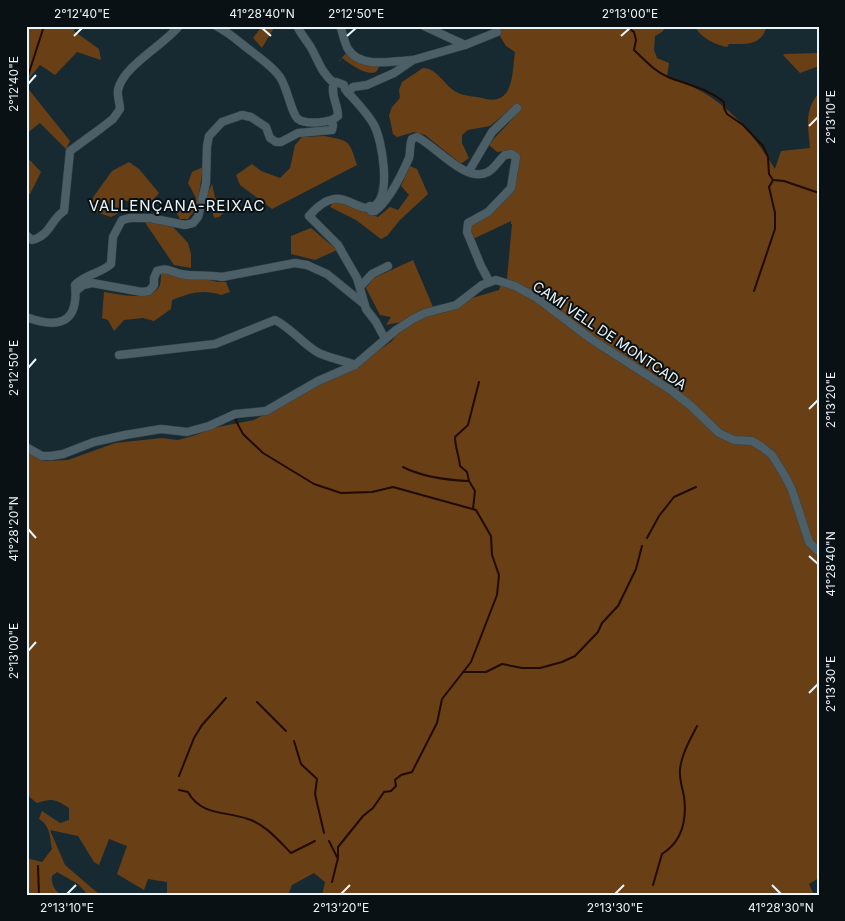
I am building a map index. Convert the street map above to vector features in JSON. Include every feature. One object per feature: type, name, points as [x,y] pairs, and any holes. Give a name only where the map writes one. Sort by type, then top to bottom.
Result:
[{"type":"street","points":[[26,235],[32,240],[44,235],[56,216],[64,211],[70,151],[113,118],[120,109],[118,91],[129,72],[150,51],[173,34],[179,26]]},
{"type":"street","points":[[216,26],[228,32],[265,61],[280,77],[288,94],[294,116],[298,120],[304,122],[330,121],[338,116],[332,91],[334,83]]},
{"type":"street","points":[[228,26],[237,39]]},
{"type":"street","points":[[297,26],[327,78],[334,83],[344,85],[348,93],[371,119],[376,128],[384,164],[384,188],[380,199],[374,205],[366,208],[341,198],[331,199],[323,202],[309,216],[338,245],[357,278],[364,304],[385,339]]},
{"type":"street","points":[[340,26],[348,48],[358,58],[365,61],[385,62],[413,60],[465,45],[497,32]]},
{"type":"street","points":[[424,26],[465,45]]},
{"type":"street","points":[[348,93],[353,87],[367,85],[394,73],[413,60]]},
{"type":"street","points":[[469,171],[492,132],[517,108]]},
{"type":"street","points":[[26,316],[41,322],[66,320],[72,315],[76,292],[75,285],[87,276],[101,272],[110,264],[113,237],[122,220],[150,218],[185,225],[193,223],[198,217],[206,183],[207,146],[210,136],[222,122],[242,115],[251,117],[266,127],[270,138],[276,142],[281,142],[298,132],[332,130],[330,121]]},
{"type":"street","points":[[26,447],[42,456],[51,456],[63,454],[94,442],[125,435],[161,429],[188,432],[235,414],[266,410],[318,381],[355,365],[396,330],[413,319],[425,313],[456,306],[489,282],[467,232],[468,223],[493,208],[511,188],[516,157],[511,154],[505,155],[491,170],[484,174],[476,174],[453,165],[430,145],[416,137],[410,143],[409,157],[386,200],[375,211],[371,211],[370,206]]},
{"type":"street","points":[[76,292],[84,285],[92,283],[142,292],[149,290],[154,285],[157,271],[163,269],[181,274],[222,277],[295,263],[307,265],[327,274],[364,304]]},
{"type":"street","points":[[360,288],[372,274],[388,266]]},
{"type":"street","name":"CAMÍ VELL DE MONTCADA","points":[[489,282],[504,281],[537,298],[591,338],[672,391],[719,433],[734,440],[752,441],[772,455],[792,490],[809,542],[819,552]]},
{"type":"street","points":[[119,355],[215,344],[276,320],[317,352],[355,365]]},
{"type":"shaded area","points":[[26,26],[76,26],[74,31],[99,49],[101,60],[77,52],[55,75],[40,65],[26,82]]},
{"type":"shaded area","points":[[262,26],[275,26],[262,48],[253,38]]},
{"type":"shaded area","points":[[494,26],[667,26],[655,36],[654,50],[657,58],[669,63],[667,77],[685,83],[702,92],[730,112],[754,138],[775,169],[781,151],[810,148],[809,112],[814,99],[819,93],[819,878],[809,884],[814,895],[322,895],[325,882],[314,873],[292,885],[288,895],[167,895],[167,882],[148,879],[144,890],[117,874],[127,846],[109,839],[99,865],[94,862],[78,836],[50,830],[65,865],[100,895],[88,895],[78,884],[57,872],[52,876],[52,882],[55,889],[61,895],[26,895],[26,858],[42,862],[52,849],[47,828],[39,819],[42,811],[60,823],[69,820],[69,808],[53,800],[37,803],[28,796],[26,797],[26,451],[44,461],[68,460],[115,443],[162,438],[178,440],[213,428],[254,420],[372,355],[392,341],[399,331],[422,317],[446,312],[472,298],[499,290],[501,284],[507,279],[511,221],[473,239],[470,230],[472,225],[503,203],[515,185],[519,158],[508,151],[497,152],[489,145],[520,109],[517,104],[490,126],[468,130],[462,135],[462,143],[469,158],[462,163],[425,135],[414,132],[397,137],[393,134],[389,115],[392,107],[400,98],[399,90],[402,82],[423,68],[432,71],[459,94],[486,99],[502,97],[507,92],[510,84],[515,52],[506,46]]},
{"type":"shaded area","points":[[695,26],[767,26],[764,33],[757,40],[748,44],[729,44],[727,47],[708,40],[700,34]]},
{"type":"shaded area","points":[[347,52],[380,64],[377,71],[369,73],[342,58],[339,62],[339,61]]},
{"type":"shaded area","points":[[819,53],[819,66],[800,73],[783,55],[785,54]]},
{"type":"shaded area","points":[[26,86],[70,141],[66,149],[40,123],[26,134]]},
{"type":"shaded area","points":[[325,136],[347,143],[357,165],[272,209],[240,185],[236,175],[252,164],[261,171],[280,178],[290,168],[295,145],[302,137]]},
{"type":"shaded area","points":[[26,156],[41,172],[30,194],[26,192]]},
{"type":"shaded area","points":[[129,162],[139,169],[159,193],[147,207],[121,199],[122,211],[111,217],[96,212],[91,203],[94,196],[112,171]]},
{"type":"shaded area","points":[[410,166],[417,169],[428,194],[400,220],[387,236],[381,239],[356,220],[330,207],[333,202],[340,202],[378,217],[390,207],[398,210],[409,195],[401,186]]},
{"type":"shaded area","points":[[203,167],[197,207],[188,219],[180,219],[176,212],[195,204],[196,198],[188,183],[192,172]]},
{"type":"shaded area","points":[[212,184],[215,198],[229,203],[229,208],[219,217],[214,218],[210,203],[206,204],[207,194]]},
{"type":"shaded area","points":[[144,221],[173,227],[188,243],[191,254],[191,268],[174,265]]},
{"type":"shaded area","points":[[311,228],[337,250],[315,260],[291,254],[291,236]]},
{"type":"shaded area","points":[[413,260],[433,307],[401,322],[386,325],[391,317],[380,315],[366,288],[374,278]]},
{"type":"shaded area","points":[[166,273],[185,279],[206,279],[226,282],[230,292],[221,295],[202,292],[185,295],[172,300],[171,309],[154,321],[143,318],[124,320],[114,331],[108,320],[102,318],[104,292],[133,296],[148,294],[154,292],[159,287],[161,274]]},
{"type":"waterway","points":[[26,82],[44,26]]},
{"type":"waterway","points":[[626,26],[634,32],[636,40],[634,50],[663,75],[704,90],[724,102],[727,114],[743,125],[763,146],[768,157],[769,174],[773,180],[784,181],[819,193]]},
{"type":"waterway","points":[[754,291],[775,229],[775,213],[769,187],[773,180]]},
{"type":"waterway","points":[[473,509],[475,491],[469,481],[467,472],[460,466],[455,437],[468,425],[479,382]]},
{"type":"waterway","points":[[235,419],[243,434],[263,453],[314,484],[341,493],[372,492],[393,487],[476,510],[491,536],[492,555],[499,575],[497,595],[471,662],[442,699],[437,723],[412,772],[401,775],[395,780],[396,786],[391,791],[384,792],[373,808],[363,816],[338,847],[338,858],[332,882]]},
{"type":"waterway","points":[[403,467],[435,477],[468,481]]},
{"type":"waterway","points":[[647,538],[659,516],[674,497],[696,487]]},
{"type":"waterway","points":[[463,672],[486,672],[502,664],[522,668],[540,668],[575,656],[598,632],[602,623],[618,606],[636,569],[642,546]]},
{"type":"waterway","points":[[179,776],[194,738],[202,725],[226,698]]},
{"type":"waterway","points":[[257,702],[286,731]]},
{"type":"waterway","points":[[653,885],[662,854],[675,843],[682,829],[685,805],[680,769],[684,752],[697,726]]},
{"type":"waterway","points":[[294,741],[301,764],[317,779],[315,794],[324,833]]},
{"type":"waterway","points":[[179,790],[188,792],[193,800],[207,809],[254,821],[271,833],[291,853],[315,841]]},
{"type":"waterway","points":[[329,841],[337,857]]},
{"type":"waterway","points":[[38,866],[39,895]]},
{"type":"district","name":"VALLENÇANA-REIXAC","points":[[177,205]]}]
